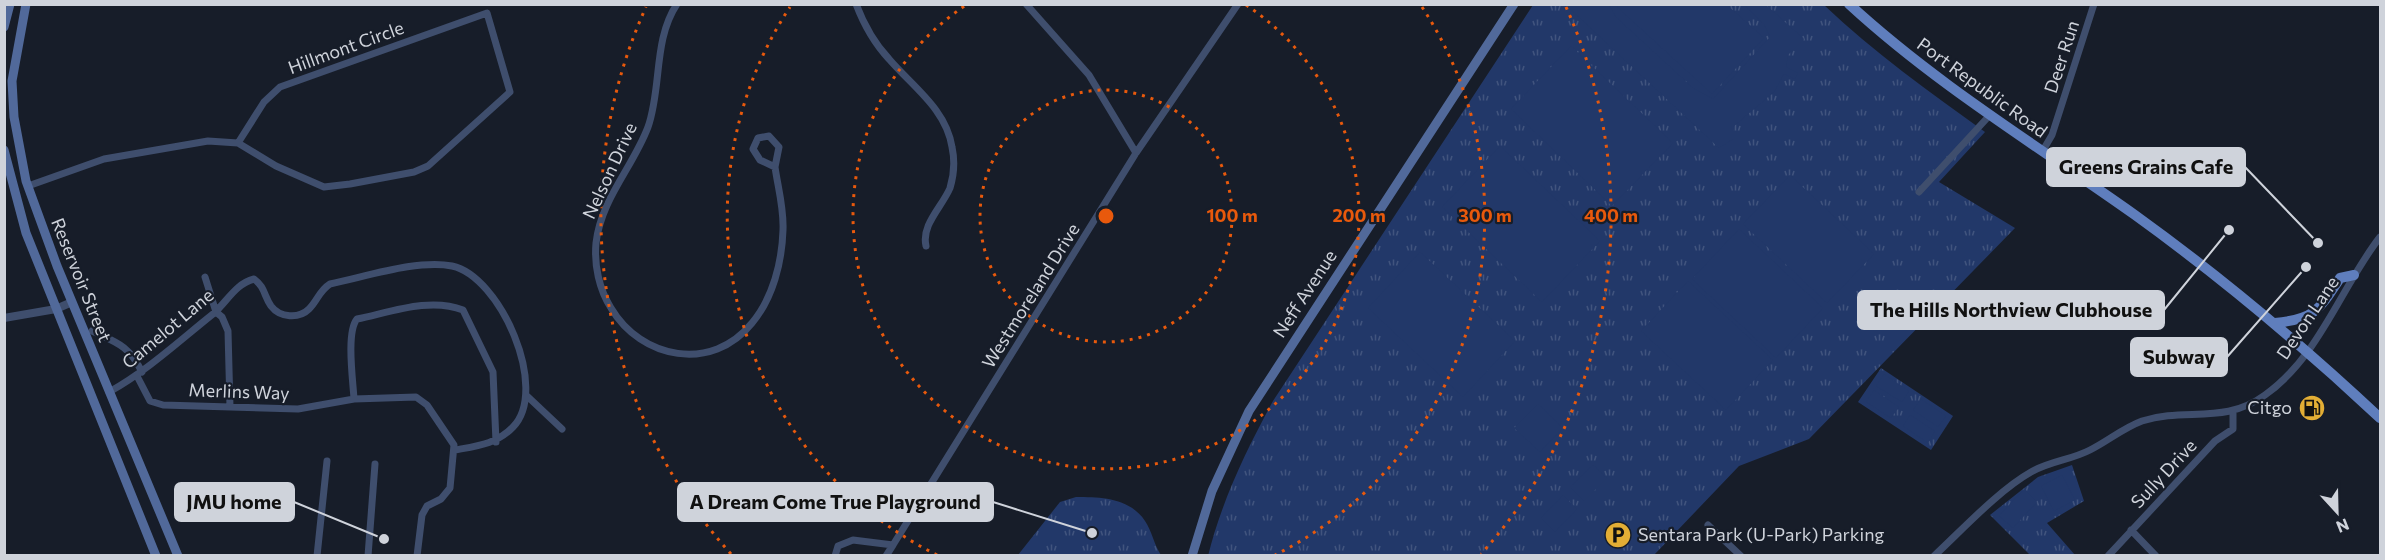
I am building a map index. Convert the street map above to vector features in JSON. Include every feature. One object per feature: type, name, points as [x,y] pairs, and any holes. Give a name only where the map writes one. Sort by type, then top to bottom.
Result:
[{"type":"main road","points":[[4,27],[10,4]]},
{"type":"main road","name":"Reservoir Street","points":[[26,4],[12,81],[14,117],[28,186],[72,303],[178,555]]},
{"type":"main road","name":"Neff Avenue","points":[[1192,555],[1212,491],[1249,411],[1514,4]]},
{"type":"main road","name":"Port Republic Road","points":[[1849,4],[1915,61],[1989,116],[2185,252],[2275,323],[2380,418]]},
{"type":"main road","name":"Reservoir Street","points":[[4,150],[26,233],[156,555]]},
{"type":"main road","points":[[2275,323],[2312,315],[2319,310],[2340,278],[2354,275]]},
{"type":"street","name":"Nelson Drive","points":[[677,4],[663,36],[658,88],[648,126],[635,156],[606,207],[596,245],[596,264],[603,292],[616,316],[632,334],[657,349],[689,355],[708,352],[725,345],[752,324],[772,287],[781,254],[783,215],[775,167],[778,145],[771,136],[760,137],[754,146],[755,154],[763,162],[775,167]]},
{"type":"street","points":[[856,4],[872,38],[888,59],[933,104],[949,133],[954,161],[952,179],[947,193],[925,232],[926,246]]},
{"type":"street","points":[[1026,4],[1089,75],[1136,153]]},
{"type":"street","name":"Westmoreland Drive","points":[[886,555],[1136,153],[1238,4]]},
{"type":"street","name":"Deer Run","points":[[2042,152],[2052,135],[2094,4]]},
{"type":"street","name":"Hillmont Circle","points":[[487,13],[510,92],[428,166],[414,172],[324,187],[276,166],[238,142],[264,102],[280,87],[487,13]]},
{"type":"street","points":[[1919,192],[1989,116]]},
{"type":"street","points":[[28,186],[104,159],[208,141],[238,142]]},
{"type":"street","name":"Devon Lane","points":[[1934,555],[2019,480],[2038,468],[2089,451],[2144,421],[2161,417],[2207,416],[2233,411],[2270,392],[2307,351],[2380,237]]},
{"type":"street","name":"Camelot Lane","points":[[110,392],[139,374],[216,312],[239,286],[254,279],[262,284],[272,307],[284,316],[298,315],[309,309],[320,291],[330,284],[429,265],[454,266],[476,279],[488,292],[511,329],[525,366],[527,396],[515,425],[496,442]]},
{"type":"street","points":[[205,277],[216,312],[222,317],[228,331],[230,407]]},
{"type":"street","points":[[4,318],[56,309],[72,303]]},
{"type":"street","points":[[354,399],[351,354],[354,324],[357,320],[446,303],[463,310],[493,372],[496,442],[455,450],[448,492],[427,506],[422,515],[417,555]]},
{"type":"street","name":"Merlins Way","points":[[92,331],[125,346],[131,352],[150,400],[164,405],[298,409],[354,399],[416,397],[427,405],[452,441],[455,450]]},
{"type":"street","points":[[527,396],[562,429]]},
{"type":"street","name":"Sully Drive","points":[[2108,555],[2215,441],[2233,429],[2233,411]]},
{"type":"street","points":[[317,555],[327,461]]},
{"type":"street","points":[[368,555],[375,464]]},
{"type":"street","points":[[1708,525],[1741,555]]},
{"type":"street","points":[[2131,530],[2156,555]]},
{"type":"street","points":[[835,555],[838,546],[850,540],[893,545]]},
{"type":"green space","points":[[1533,5],[1824,5],[1882,55],[1985,132],[1939,182],[2015,228],[1809,439],[1739,466],[1654,555],[1208,556],[1220,515],[1236,476],[1273,401]]},
{"type":"green space","points":[[1566,5],[1609,5],[1616,17],[1693,88],[1713,99],[1770,37],[1764,24],[1744,5],[1766,5],[1804,39],[1788,55],[1786,67],[1798,73],[1795,79],[1784,74],[1774,92],[1733,127],[1733,139],[1719,148]]},
{"type":"green space","points":[[1615,5],[1727,5],[1764,38],[1712,94]]},
{"type":"green space","points":[[1571,46],[1673,143],[1612,206],[1511,109]]},
{"type":"green space","points":[[1500,146],[1600,241],[1542,302],[1442,207]]},
{"type":"green space","points":[[1790,175],[1874,254],[1827,303],[1743,224]]},
{"type":"green space","points":[[1739,229],[1823,308],[1776,358],[1692,279]]},
{"type":"green space","points":[[1420,252],[1515,341],[1463,397],[1368,308]]},
{"type":"green space","points":[[1688,281],[1773,360],[1726,410],[1641,331]]},
{"type":"green space","points":[[1881,368],[1953,416],[1931,450],[1858,402]]},
{"type":"green space","points":[[1884,374],[1909,391],[1902,402],[1876,386]]},
{"type":"green space","points":[[1874,390],[1899,407],[1891,418],[1866,402]]},
{"type":"green space","points":[[1921,399],[1946,416],[1938,427],[1913,410]]},
{"type":"green space","points":[[1538,404],[1563,428],[1540,452],[1514,428]]},
{"type":"green space","points":[[1910,415],[1935,431],[1928,443],[1903,426]]},
{"type":"green space","points":[[1593,465],[1607,478],[1584,501],[1570,487]]},
{"type":"green space","points":[[2072,465],[2084,501],[2047,523],[2075,555],[2030,555],[1990,515],[2038,477]]},
{"type":"green space","points":[[2062,475],[2075,500],[2054,511],[2041,486]]},
{"type":"green space","points":[[2024,489],[2037,502],[2013,528],[1999,516]]},
{"type":"green space","points":[[1563,495],[1577,509],[1555,532],[1541,518]]},
{"type":"green space","points":[[1076,497],[1114,500],[1139,513],[1161,555],[1018,555],[1060,502]]},
{"type":"place","name":"The Hills Northview Clubhouse","points":[[2229,230]]},
{"type":"place","name":"Greens Grains Cafe","points":[[2318,243]]},
{"type":"place","name":"Subway","points":[[2306,267]]},
{"type":"place","name":"Citgo","points":[[2312,408]]},
{"type":"place","name":"A Dream Come True Playground","points":[[1092,533]]},
{"type":"place","name":"Sentara Park (U-Park) Parking","points":[[1618,535]]},
{"type":"place","name":"JMU home","points":[[384,539]]}]
